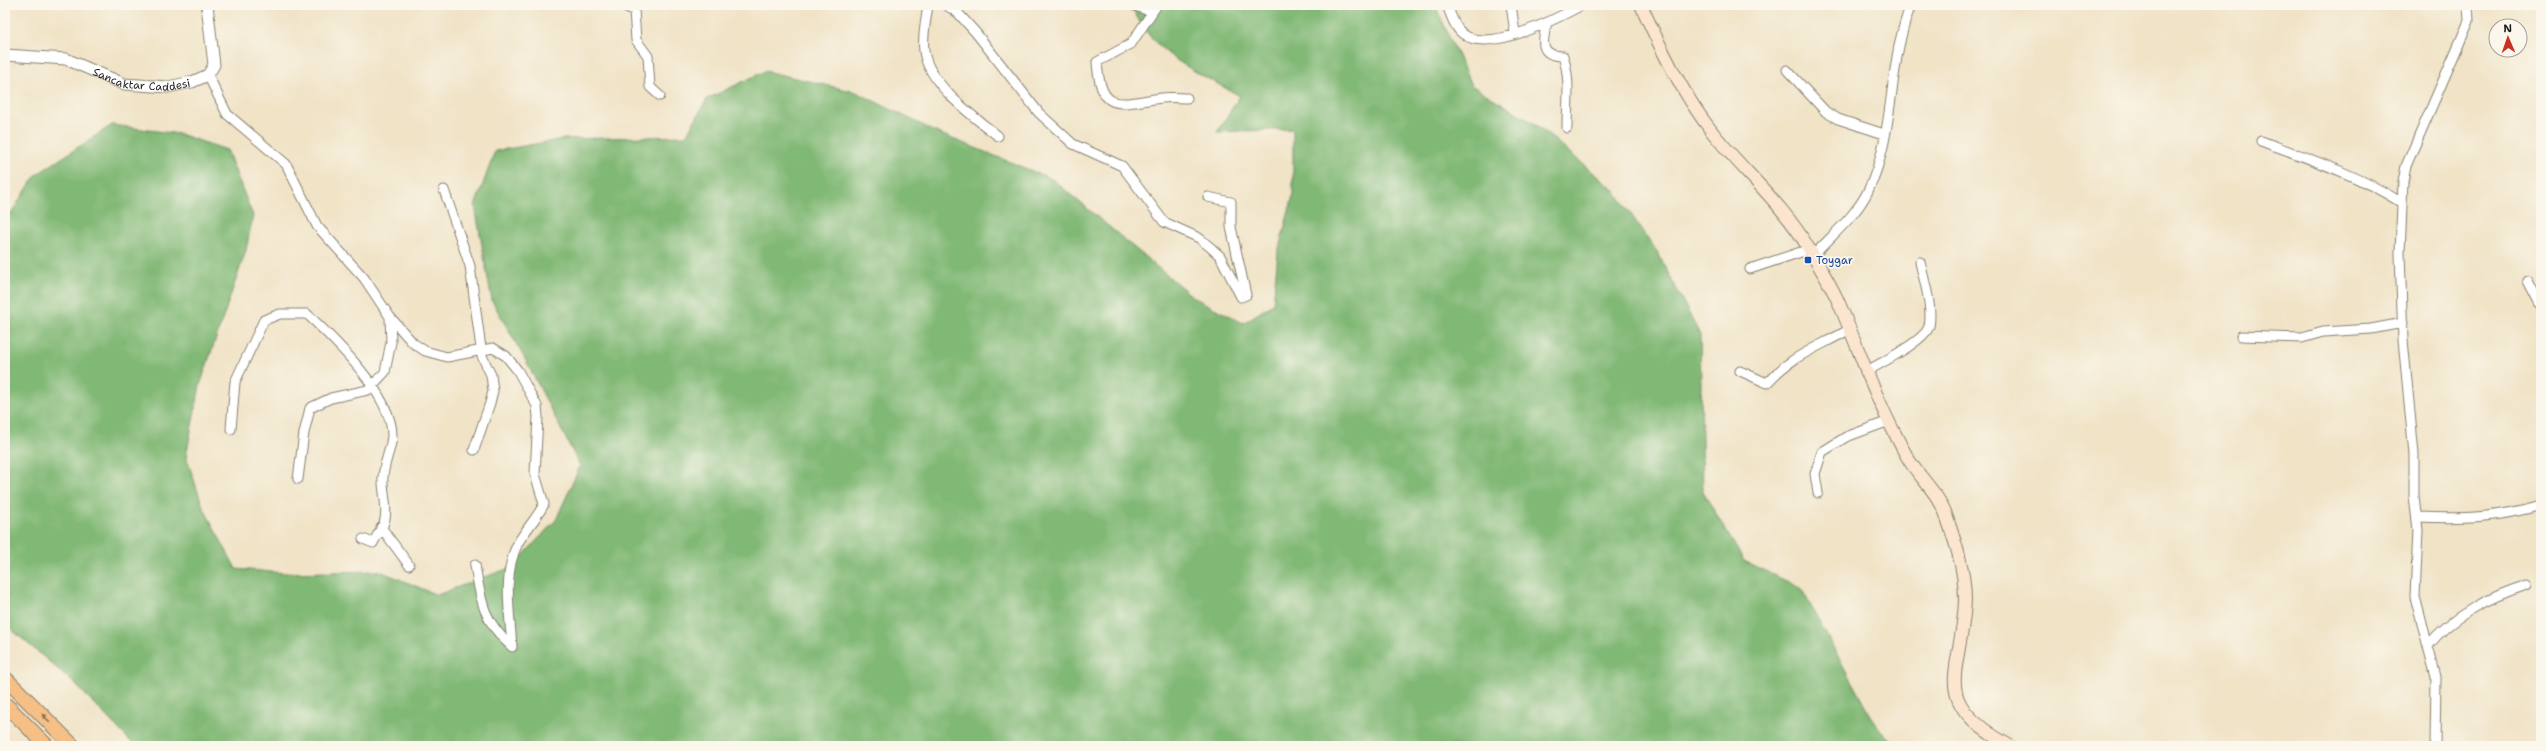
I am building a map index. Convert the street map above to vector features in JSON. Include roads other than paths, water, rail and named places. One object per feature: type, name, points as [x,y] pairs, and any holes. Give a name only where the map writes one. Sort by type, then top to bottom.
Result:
[{"type":"highway","points":[[5,678],[73,746]]},
{"type":"highway","points":[[5,704],[47,746]]},
{"type":"main road","points":[[1641,5],[1678,78],[1712,132],[1787,217],[1828,281],[1850,329],[1865,372],[1888,421],[1911,463],[1943,508],[1959,554],[1965,602],[1953,674],[1956,695],[1972,720],[1988,733],[2010,746]]},
{"type":"street","name":"Sancaktar Caddesi","points":[[5,55],[66,59],[124,84],[168,87],[192,82],[208,76],[214,65],[207,5]]},
{"type":"street","points":[[621,5],[634,10],[636,40],[648,56],[650,87],[660,96]]},
{"type":"street","points":[[928,5],[924,51],[931,70],[948,92],[998,136]]},
{"type":"street","points":[[946,5],[958,13],[976,33],[1039,113],[1073,144],[1122,166],[1164,222],[1199,238],[1220,256],[1241,297],[1246,294],[1232,227],[1231,202],[1208,197]]},
{"type":"street","points":[[1133,5],[1154,9],[1131,44],[1097,62],[1102,92],[1114,102],[1125,104],[1163,98],[1187,98]]},
{"type":"street","points":[[1447,5],[1455,25],[1463,35],[1494,40],[1547,23],[1582,5]]},
{"type":"street","points":[[1510,5],[1515,33]]},
{"type":"street","points":[[1750,269],[1811,253],[1856,210],[1868,191],[1880,158],[1896,53],[1911,5]]},
{"type":"street","points":[[2435,746],[2437,693],[2434,663],[2415,596],[2417,517],[2414,454],[2403,323],[2400,253],[2402,203],[2406,166],[2469,21],[2468,5]]},
{"type":"street","points":[[1547,23],[1543,44],[1549,54],[1563,56],[1566,64],[1570,88],[1567,128]]},
{"type":"street","points":[[1787,70],[1826,112],[1838,119],[1884,134]]},
{"type":"street","points":[[208,76],[227,114],[286,164],[317,226],[364,278],[390,317],[413,343],[425,351],[447,357],[493,348],[506,356],[532,394],[538,417],[535,474],[544,504],[537,518],[519,542],[511,561],[509,585],[512,647],[496,632],[486,614],[475,565]]},
{"type":"street","points":[[2261,141],[2349,174],[2376,186],[2402,203]]},
{"type":"street","points":[[444,190],[470,266],[481,350],[491,375],[493,390],[474,450]]},
{"type":"street","points":[[1865,372],[1899,354],[1927,332],[1929,326],[1928,301],[1920,262]]},
{"type":"street","points":[[2528,281],[2541,306]]},
{"type":"street","points":[[231,428],[235,382],[264,320],[280,314],[307,314],[335,340],[363,376],[373,384],[387,416],[392,435],[384,460],[383,495],[385,519],[373,543],[363,539]]},
{"type":"street","points":[[298,478],[304,433],[310,408],[331,398],[368,390],[385,372],[391,342],[390,317]]},
{"type":"street","points":[[2241,336],[2302,338],[2323,332],[2371,329],[2403,323]]},
{"type":"street","points":[[1740,371],[1768,383],[1782,366],[1802,353],[1850,329]]},
{"type":"street","points":[[1818,493],[1815,474],[1822,452],[1846,437],[1888,421]]},
{"type":"street","points":[[2417,517],[2456,519],[2511,514],[2541,505]]},
{"type":"street","points":[[381,527],[409,565]]},
{"type":"street","points":[[2428,646],[2450,623],[2500,595],[2527,585]]},
{"type":"place","name":"Toygar","points":[[1808,260]]}]
